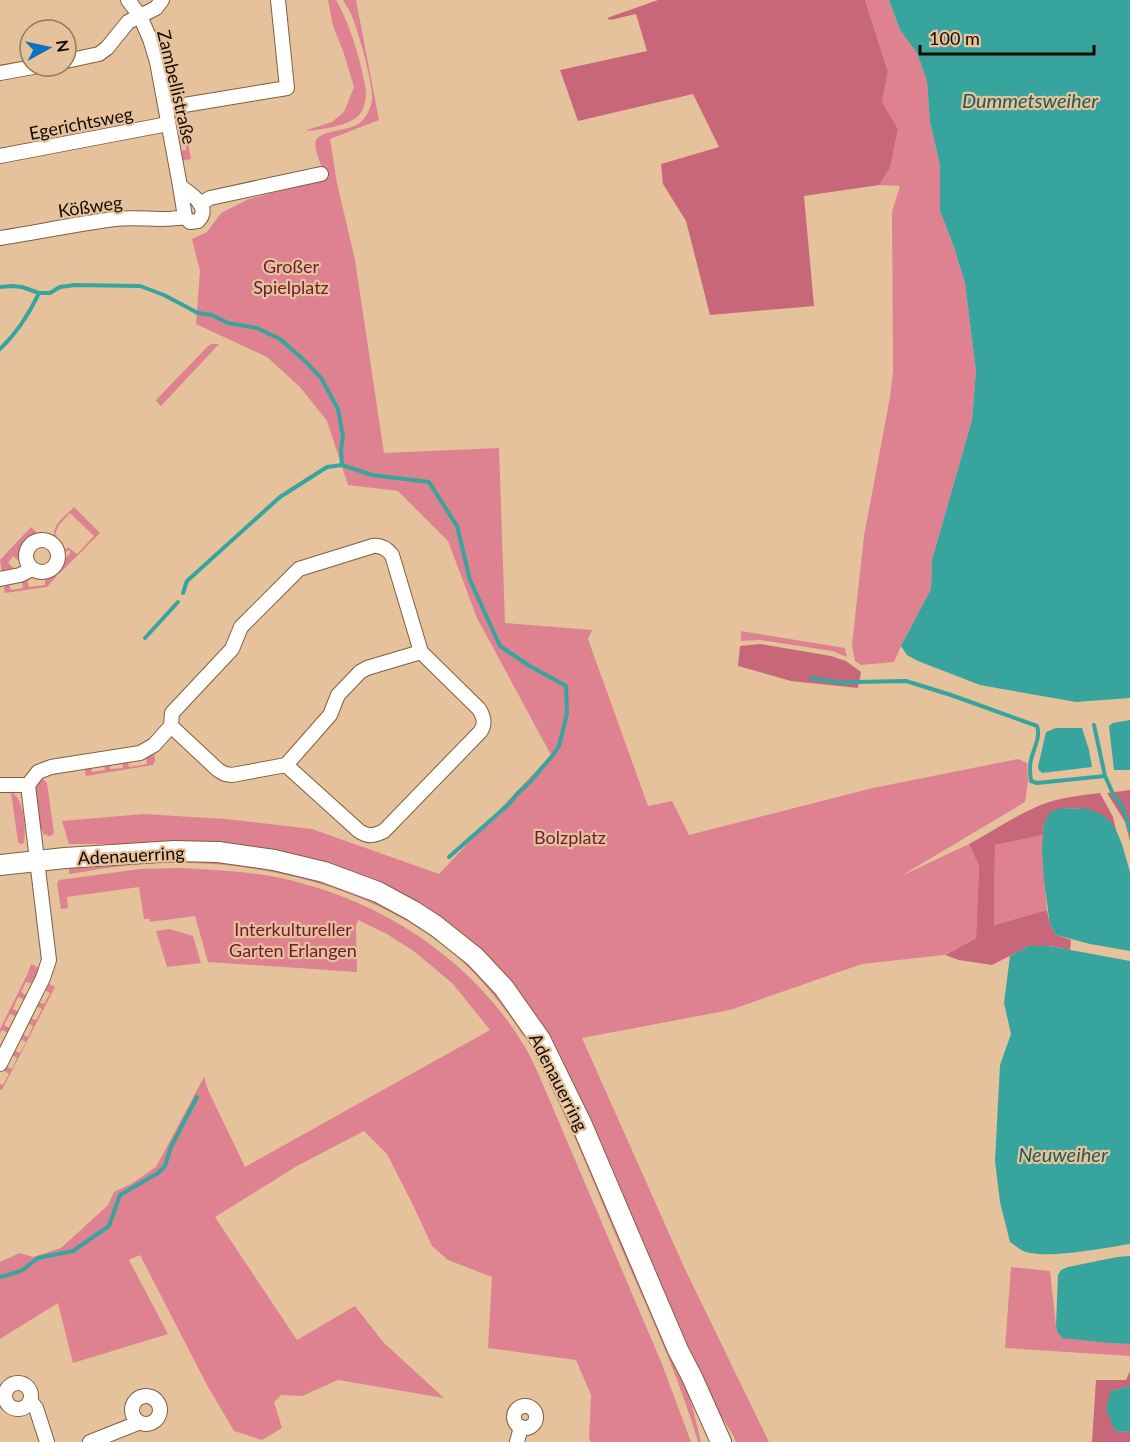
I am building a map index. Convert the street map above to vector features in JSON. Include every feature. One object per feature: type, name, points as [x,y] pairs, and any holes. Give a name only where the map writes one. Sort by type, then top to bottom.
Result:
[{"type":"main road","name":"Adenauerring","points":[[0,865],[174,851],[219,852],[274,860],[324,872],[378,892],[436,926],[475,957],[504,988],[540,1039],[582,1125],[678,1350],[721,1442]]},
{"type":"main road","name":"Adenauerring","points":[[678,1350],[706,1442]]},
{"type":"street","name":"Zambellistraße","points":[[128,0],[140,16],[157,62],[185,217]]},
{"type":"street","points":[[78,58],[99,54],[107,48],[128,22],[156,8],[162,0]]},
{"type":"street","points":[[166,108],[287,88],[278,0]]},
{"type":"street","points":[[0,73],[18,70]]},
{"type":"street","name":"Egerichtsweg","points":[[0,156],[168,124]]},
{"type":"street","points":[[200,204],[210,198],[321,174]]},
{"type":"street","points":[[180,186],[203,208],[201,218],[194,222],[190,222],[185,217]]},
{"type":"street","name":"Kößweg","points":[[0,238],[116,219],[185,217]]},
{"type":"street","points":[[0,1064],[48,965],[49,955],[28,785],[38,772],[51,767],[140,753],[154,745],[171,726],[172,713],[232,649],[241,627],[298,569],[378,545],[392,555],[421,652],[479,709],[484,726],[384,831],[377,835],[370,836],[359,831],[286,765]]},
{"type":"street","points":[[0,579],[20,575],[32,569]]},
{"type":"street","points":[[171,726],[225,774],[232,775],[286,765],[330,715],[338,695],[360,672],[421,652]]},
{"type":"street","points":[[0,785],[28,785]]},
{"type":"street","points":[[31,1402],[36,1408],[47,1442]]},
{"type":"street","points":[[90,1442],[138,1423]]},
{"type":"street","points":[[517,1442],[521,1426]]},
{"type":"green space","points":[[328,0],[336,0],[355,44],[366,98],[364,107],[356,118],[336,126],[308,131],[332,122],[344,112],[354,87],[333,26]]},
{"type":"green space","points":[[343,0],[356,0],[379,120],[330,139],[337,183],[355,260],[384,453],[499,448],[505,623],[592,630],[588,639],[648,806],[672,801],[689,835],[873,788],[1018,759],[1027,763],[1028,782],[1025,802],[901,876],[969,844],[979,866],[976,938],[944,955],[862,964],[730,1010],[582,1038],[684,1267],[769,1442],[736,1442],[703,1388],[542,1027],[384,886],[140,844],[69,844],[62,821],[144,814],[225,819],[312,829],[439,874],[551,755],[477,618],[448,541],[398,491],[348,485],[327,421],[300,387],[267,357],[196,324],[200,271],[192,239],[207,232],[221,213],[249,199],[326,179],[317,153],[316,140],[324,134],[358,124],[369,110],[372,93],[368,70],[353,19]]},
{"type":"green space","points":[[865,0],[889,0],[900,30],[917,53],[927,81],[930,122],[940,165],[940,211],[965,283],[976,371],[972,420],[932,560],[931,589],[894,662],[861,665],[855,661],[852,645],[864,536],[893,371],[892,212],[900,186],[879,185],[890,168],[898,129],[882,102],[888,70]]},
{"type":"green space","points":[[173,65],[180,100],[173,98],[167,88],[174,86],[173,80],[164,81],[162,68]]},
{"type":"green space","points":[[182,110],[191,159],[180,161],[178,151],[186,150],[182,124],[174,126],[174,123],[176,115]]},
{"type":"green space","points":[[212,344],[219,344],[161,406],[156,401],[157,399]]},
{"type":"green space","points":[[74,507],[100,533],[59,574],[56,571],[71,552],[68,550],[62,553],[68,547],[77,554],[94,536],[70,513],[59,525],[55,534],[57,536],[54,537],[57,524]]},
{"type":"green space","points":[[31,527],[37,533],[23,547],[19,561],[13,556],[8,563],[14,568],[2,573],[0,560]]},
{"type":"green space","points":[[55,574],[57,576],[47,587],[5,593],[4,588],[8,582],[11,590],[23,588],[22,581],[27,579],[29,587],[45,585],[45,577]]},
{"type":"green space","points":[[741,631],[845,648],[847,657],[832,651],[760,640],[741,641]]},
{"type":"green space","points":[[154,751],[153,765],[86,776],[85,771],[88,765],[91,765],[92,772],[105,770],[104,763],[109,762],[110,769],[123,768],[122,760],[127,759],[129,767],[147,764],[146,755]]},
{"type":"green space","points":[[40,776],[47,783],[54,833],[51,836],[44,835],[41,828],[35,787]]},
{"type":"green space","points":[[11,792],[20,803],[23,814],[25,839],[24,843],[20,844],[18,842]]},
{"type":"green space","points":[[1043,835],[1047,910],[994,925],[995,845]]},
{"type":"green space","points":[[202,857],[280,867],[362,893],[437,934],[482,974],[531,1036],[523,1035],[494,996],[462,961],[430,936],[394,914],[355,896],[314,882],[272,872],[230,866],[188,863],[147,864],[69,874],[69,868],[120,860]]},
{"type":"green space","name":"Interkultureller Garten Erlangen","points":[[181,868],[276,877],[350,900],[385,916],[418,936],[478,985],[503,1015],[533,1063],[662,1364],[691,1442],[591,1442],[589,1439],[591,1395],[576,1360],[488,1348],[492,1277],[448,1260],[432,1246],[387,1154],[364,1131],[297,1166],[215,1217],[297,1340],[355,1306],[383,1342],[444,1398],[338,1380],[302,1396],[281,1395],[274,1402],[282,1428],[262,1440],[234,1431],[207,1385],[140,1255],[129,1260],[168,1334],[73,1363],[58,1303],[0,1339],[0,1262],[20,1253],[33,1257],[61,1248],[108,1205],[114,1192],[131,1184],[156,1167],[204,1077],[245,1167],[490,1030],[453,984],[415,952],[387,934],[358,920],[356,926],[357,972],[208,962],[195,916],[150,922],[150,919],[144,919],[139,887],[67,897],[68,908],[61,909],[57,883],[59,880],[140,869]]},
{"type":"green space","points":[[170,929],[193,936],[201,963],[167,967],[156,931]]},
{"type":"green space","points":[[31,964],[41,969],[33,984],[26,982],[21,992],[27,996],[26,1000],[18,997],[13,1009],[19,1012],[17,1017],[10,1014],[4,1025],[11,1029],[9,1033],[2,1030],[0,1034],[0,1029]]},
{"type":"green space","points":[[47,983],[55,987],[2,1090],[0,1084],[3,1085],[9,1074],[3,1070],[5,1066],[12,1069],[17,1058],[11,1054],[13,1050],[20,1053],[26,1042],[19,1038],[21,1034],[28,1037],[33,1026],[27,1022],[29,1018],[36,1020],[42,1009],[35,1005],[37,1002],[44,1004],[50,993],[43,989]]},
{"type":"green space","points":[[537,1048],[681,1372],[701,1442],[698,1442],[673,1369],[580,1151],[535,1054]]},
{"type":"green space","points":[[1011,1267],[1050,1271],[1056,1326],[1109,1343],[1130,1344],[1130,1356],[1005,1348]]},
{"type":"shaded area","points":[[658,0],[865,0],[888,71],[882,102],[898,129],[890,168],[879,185],[804,196],[814,306],[710,315],[686,221],[663,184],[661,164],[719,147],[693,94],[578,121],[560,70],[647,51],[636,14],[610,20],[607,18]]},
{"type":"shaded area","points":[[760,644],[831,656],[846,661],[861,672],[858,688],[791,681],[738,666],[740,646]]},
{"type":"shaded area","points":[[1130,790],[1130,841],[1125,822],[1107,793]]},
{"type":"shaded area","points":[[1100,793],[1113,817],[1116,830],[1104,817],[1092,811],[1062,808],[1044,824],[1043,835],[995,845],[994,925],[1047,910],[1050,924],[1056,935],[1071,940],[1070,950],[1051,946],[1029,946],[992,965],[959,960],[945,955],[976,938],[979,866],[969,844],[1019,815],[1049,802]]},
{"type":"shaded area","points":[[1130,1371],[1130,1386],[1111,1391],[1115,1431],[1130,1432],[1130,1442],[1092,1442],[1096,1380],[1126,1380]]},
{"type":"water","name":"Dummetsweiher","points":[[889,0],[1130,0],[1130,698],[1076,702],[980,685],[918,661],[907,655],[901,646],[931,589],[932,560],[972,420],[976,371],[965,283],[940,211],[940,165],[930,122],[927,81],[917,53],[900,30]]},
{"type":"water","points":[[1130,720],[1130,770],[1114,770],[1109,726]]},
{"type":"water","points":[[1056,728],[1082,728],[1092,767],[1042,773],[1039,770],[1046,732]]},
{"type":"water","points":[[1062,808],[1088,809],[1099,813],[1108,819],[1116,830],[1130,872],[1130,951],[1056,935],[1050,924],[1044,882],[1042,848],[1044,824],[1050,812]]},
{"type":"water","name":"Neuweiher","points":[[1029,946],[1049,946],[1130,961],[1130,1244],[1077,1252],[1036,1254],[1026,1252],[1010,1242],[1000,1202],[995,1161],[1000,1065],[1011,1034],[1004,1003],[1010,956]]},
{"type":"water","points":[[1130,1256],[1130,1344],[1063,1338],[1056,1326],[1058,1275],[1061,1270]]},
{"type":"water","points":[[1130,1386],[1130,1432],[1115,1431],[1106,1409],[1111,1391]]},
{"type":"waterway","points":[[0,287],[22,287],[39,293],[50,293],[60,287],[75,285],[140,286],[164,295],[198,313],[212,315],[228,323],[257,328],[280,339],[321,378],[338,409],[343,437],[342,465]]},
{"type":"waterway","points":[[0,349],[22,323],[39,293]]},
{"type":"waterway","points":[[183,593],[187,581],[280,497],[327,467],[342,465],[372,475],[429,482],[457,526],[470,580],[500,646],[566,686],[567,713],[559,746],[553,755],[509,804],[449,857]]},
{"type":"waterway","points":[[145,638],[178,602]]},
{"type":"waterway","points":[[811,678],[843,683],[906,681],[951,695],[1037,726],[1037,739],[1030,765],[1031,781],[1037,783],[1105,776]]},
{"type":"waterway","points":[[1094,725],[1105,776],[1114,796],[1123,808],[1130,831]]},
{"type":"waterway","points":[[0,1277],[21,1271],[38,1258],[73,1251],[109,1226],[120,1195],[158,1173],[165,1166],[171,1147],[197,1097]]},
{"type":"park label","name":"Großer Spielplatz","points":[[291,276]]},
{"type":"park label","name":"Bolzplatz","points":[[570,837]]}]
